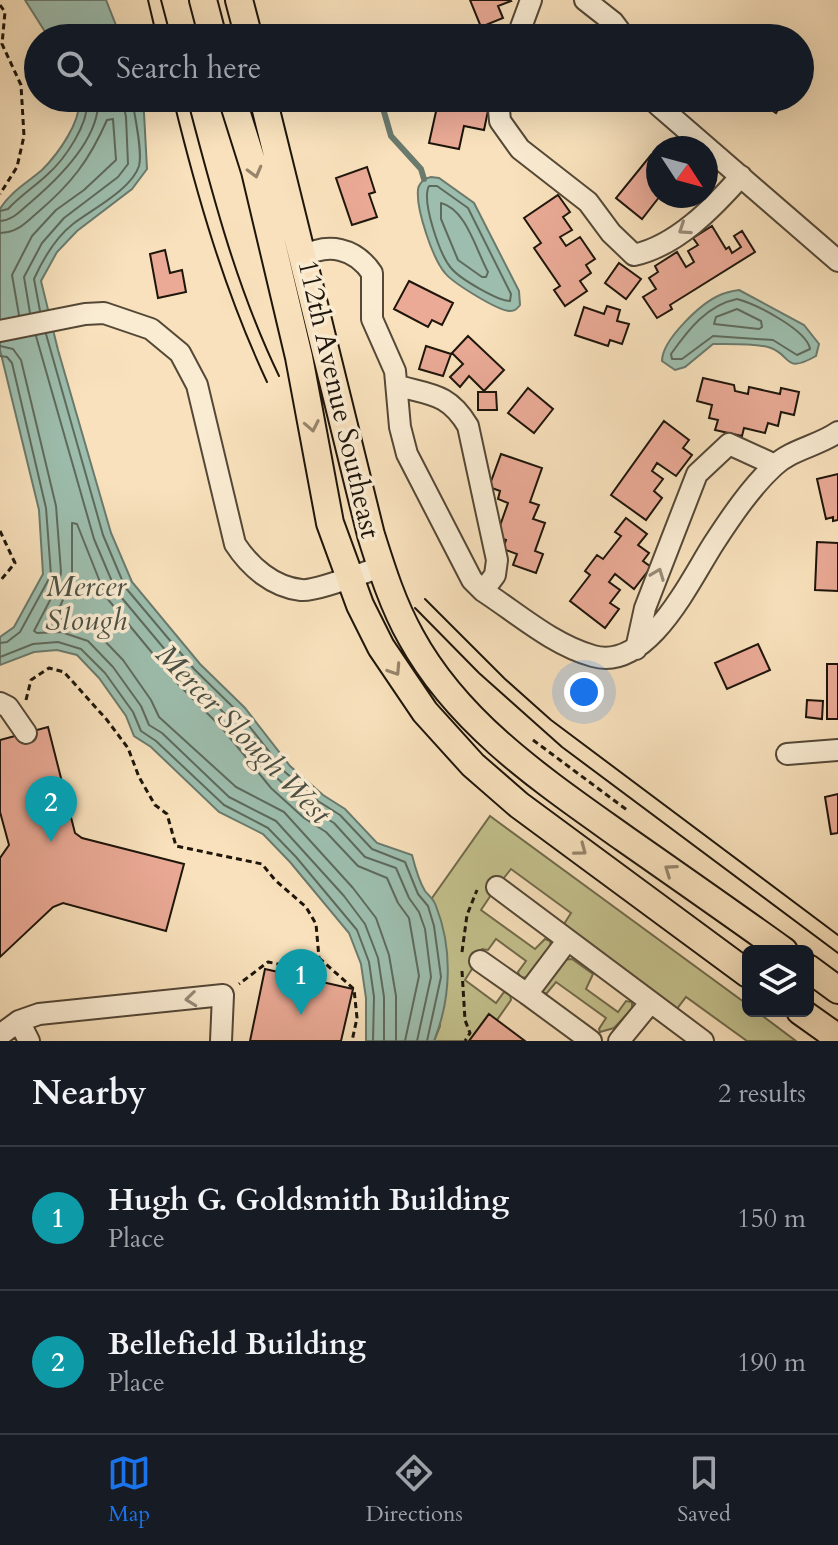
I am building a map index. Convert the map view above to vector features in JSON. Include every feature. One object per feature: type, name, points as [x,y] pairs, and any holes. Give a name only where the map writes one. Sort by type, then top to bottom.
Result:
[{"type":"main road","points":[[203,0],[209,24]]},
{"type":"main road","points":[[239,0],[245,24]]},
{"type":"main road","name":"112th Avenue Southeast","points":[[236,112],[255,171],[299,357],[330,523],[366,617],[398,675],[444,735],[519,805],[742,970]]},
{"type":"main road","name":"112th Avenue Southeast","points":[[266,112],[381,567],[412,639],[461,707],[500,746],[601,822],[775,945]]},
{"type":"main road","points":[[814,972],[838,990]]},
{"type":"main road","points":[[808,1017],[838,1038]]},
{"type":"street","points":[[522,24],[531,0]]},
{"type":"street","points":[[585,0],[614,24]]},
{"type":"street","points":[[499,112],[500,121],[520,149],[588,202],[611,233],[634,255],[649,252],[696,221],[741,176]]},
{"type":"street","points":[[666,112],[838,261]]},
{"type":"street","points":[[302,257],[334,248],[353,254],[372,273],[372,319],[395,371],[400,427],[407,454],[464,567],[483,591],[570,647],[596,657],[610,658],[636,649],[660,626],[715,541],[775,465],[838,432]]},
{"type":"street","points":[[0,331],[66,317],[104,313],[151,329],[180,353],[197,385],[235,544],[248,564],[272,580],[303,591],[381,567]]},
{"type":"street","points":[[398,386],[442,398],[458,409],[468,426],[497,560],[495,575],[483,591]]},
{"type":"street","points":[[636,649],[645,608],[697,474],[729,444],[775,465]]},
{"type":"street","points":[[4,705],[26,733]]},
{"type":"street","points":[[787,754],[838,750]]},
{"type":"street","points":[[497,887],[703,1041]]},
{"type":"street","points":[[527,994],[567,941]]},
{"type":"street","points":[[480,961],[591,1041]]},
{"type":"street","points":[[0,1035],[19,1021],[39,1014],[223,995],[221,1041]]},
{"type":"street","points":[[619,1041],[650,1003]]},
{"type":"street","points":[[19,1021],[29,1041]]},
{"type":"path","points":[[0,5],[5,12],[2,44],[21,85],[24,136],[17,167],[0,194]]},
{"type":"path","points":[[0,531],[15,563],[0,581]]},
{"type":"path","points":[[4,705],[26,699],[31,680],[49,668],[64,672],[128,748],[139,777],[155,805],[167,814],[176,846],[262,864],[306,907],[316,924],[319,958],[354,989],[357,1018],[352,1041]]},
{"type":"path","points":[[524,734],[637,818]]},
{"type":"path","points":[[223,995],[268,962],[288,966],[319,958]]},
{"type":"shaded area","points":[[490,816],[742,1001],[742,1017],[764,1017],[796,1041],[747,1041],[686,997],[676,1010],[566,929],[564,924],[571,913],[511,869],[488,889],[491,895],[481,910],[535,949],[545,939],[550,941],[551,946],[527,978],[520,977],[518,972],[526,961],[496,939],[488,950],[482,949],[470,964],[472,969],[465,980],[496,1003],[504,992],[510,994],[511,1000],[497,1020],[488,1015],[469,1041],[434,1041],[440,1026],[432,898]]},
{"type":"shaded area","points":[[572,959],[593,974],[586,989],[618,1012],[626,1001],[632,1002],[632,1009],[614,1028],[600,1032],[606,1018],[556,982],[547,993],[541,993],[541,988],[562,960]]},
{"type":"water","points":[[25,0],[106,0],[115,24],[40,24]]},
{"type":"water","name":"Mercer Slough","points":[[78,112],[144,113],[147,169],[132,189],[77,231],[57,252],[41,281],[111,533],[132,582],[200,664],[245,708],[290,766],[323,795],[345,809],[377,843],[412,855],[423,887],[436,906],[445,939],[447,991],[434,1041],[366,1041],[366,998],[361,964],[349,933],[263,834],[219,812],[151,747],[134,736],[126,716],[99,678],[77,655],[57,650],[34,652],[0,665],[0,637],[14,627],[43,574],[39,510],[0,350],[0,209],[55,155]]},
{"type":"water","points":[[431,177],[439,178],[474,203],[519,291],[520,305],[516,310],[504,310],[476,296],[450,278],[440,266],[426,234],[418,199],[419,185]]},
{"type":"water","points":[[739,290],[804,325],[819,344],[816,356],[793,363],[778,351],[765,346],[713,344],[685,367],[675,370],[662,361],[668,343],[693,314],[712,299]]},
{"type":"building","points":[[470,0],[511,1],[498,6],[503,18],[480,24]]},
{"type":"building","points":[[436,112],[488,112],[484,130],[464,126],[459,149],[429,143]]},
{"type":"building","points":[[646,161],[646,208],[651,208],[642,219],[616,198]]},
{"type":"building","points":[[367,167],[375,192],[369,194],[377,217],[352,225],[336,178]]},
{"type":"building","points":[[558,195],[570,212],[563,217],[572,230],[560,237],[566,246],[580,237],[595,259],[586,265],[591,273],[580,281],[587,291],[565,306],[554,290],[560,286],[534,248],[541,243],[524,218]]},
{"type":"building","points":[[712,226],[726,249],[729,247],[732,253],[741,247],[734,236],[742,231],[755,252],[670,305],[672,309],[657,318],[643,297],[656,289],[649,278],[658,272],[655,266],[677,252],[686,267],[694,262],[688,251],[698,245],[693,238]]},
{"type":"building","points":[[165,250],[170,273],[182,270],[186,292],[158,298],[150,254]]},
{"type":"building","points":[[619,263],[641,279],[626,299],[605,283]]},
{"type":"building","points":[[409,281],[453,303],[442,325],[432,320],[428,327],[394,309]]},
{"type":"building","points":[[607,306],[620,310],[617,321],[629,324],[622,344],[610,340],[608,346],[575,335],[584,307],[604,314]]},
{"type":"building","points":[[468,336],[504,370],[484,391],[469,376],[460,387],[450,377],[463,364],[452,353]]},
{"type":"building","points":[[426,346],[451,354],[443,376],[419,369]]},
{"type":"building","points":[[703,378],[734,385],[735,391],[748,394],[749,387],[780,394],[781,388],[799,392],[794,415],[781,412],[778,426],[768,423],[765,433],[744,428],[742,436],[715,430],[718,420],[709,418],[712,405],[697,401]]},
{"type":"building","points":[[528,388],[553,409],[534,433],[508,413]]},
{"type":"building","points":[[478,392],[496,392],[497,410],[478,410]]},
{"type":"building","points":[[664,421],[689,440],[683,448],[692,455],[676,476],[657,463],[652,471],[663,479],[654,491],[662,498],[646,520],[611,495]]},
{"type":"building","points":[[501,454],[542,468],[530,502],[539,505],[533,519],[545,523],[535,551],[543,554],[536,573],[513,565],[517,554],[503,549],[506,540],[496,537],[508,503],[498,499],[500,491],[489,487]]},
{"type":"building","points":[[838,474],[838,520],[833,521],[833,517],[826,519],[817,479]]},
{"type":"building","points":[[626,518],[647,534],[638,545],[649,553],[643,561],[651,567],[634,589],[615,574],[609,582],[620,590],[610,603],[619,609],[605,628],[570,601],[590,575],[585,571],[597,555],[603,559],[621,536],[615,532]]},
{"type":"building","points":[[817,542],[838,543],[838,591],[815,590]]},
{"type":"building","points":[[758,644],[770,670],[727,689],[715,663]]},
{"type":"building","points":[[827,664],[838,664],[838,719],[827,719]]},
{"type":"building","points":[[807,700],[823,701],[822,719],[806,717]]},
{"type":"building","points":[[48,727],[75,833],[82,838],[184,864],[166,931],[63,903],[53,907],[0,957],[0,858],[9,845],[0,812],[0,740]]},
{"type":"building","points":[[838,794],[838,833],[831,834],[825,797]]},
{"type":"building","points":[[265,969],[353,989],[341,1041],[250,1041]]},
{"type":"building","points":[[489,1014],[525,1041],[469,1041]]},
{"type":"waterway","points":[[384,112],[391,136],[421,169],[424,179]]},
{"type":"tram line","points":[[148,0],[154,24]]},
{"type":"tram line","points":[[161,0],[167,24]]},
{"type":"tram line","points":[[177,112],[213,242],[267,382]]},
{"type":"tram line","points":[[191,112],[238,274],[279,376]]},
{"type":"tram line","points":[[425,599],[551,720],[838,935]]},
{"type":"tram line","points":[[415,608],[479,673],[562,747],[838,953]]},
{"type":"place","name":"Bellefield Building","points":[[51,842]]},
{"type":"place","name":"Hugh G. Goldsmith Building","points":[[301,1015]]},
{"type":"water label","name":"Mercer Slough West","points":[[243,734]]}]
